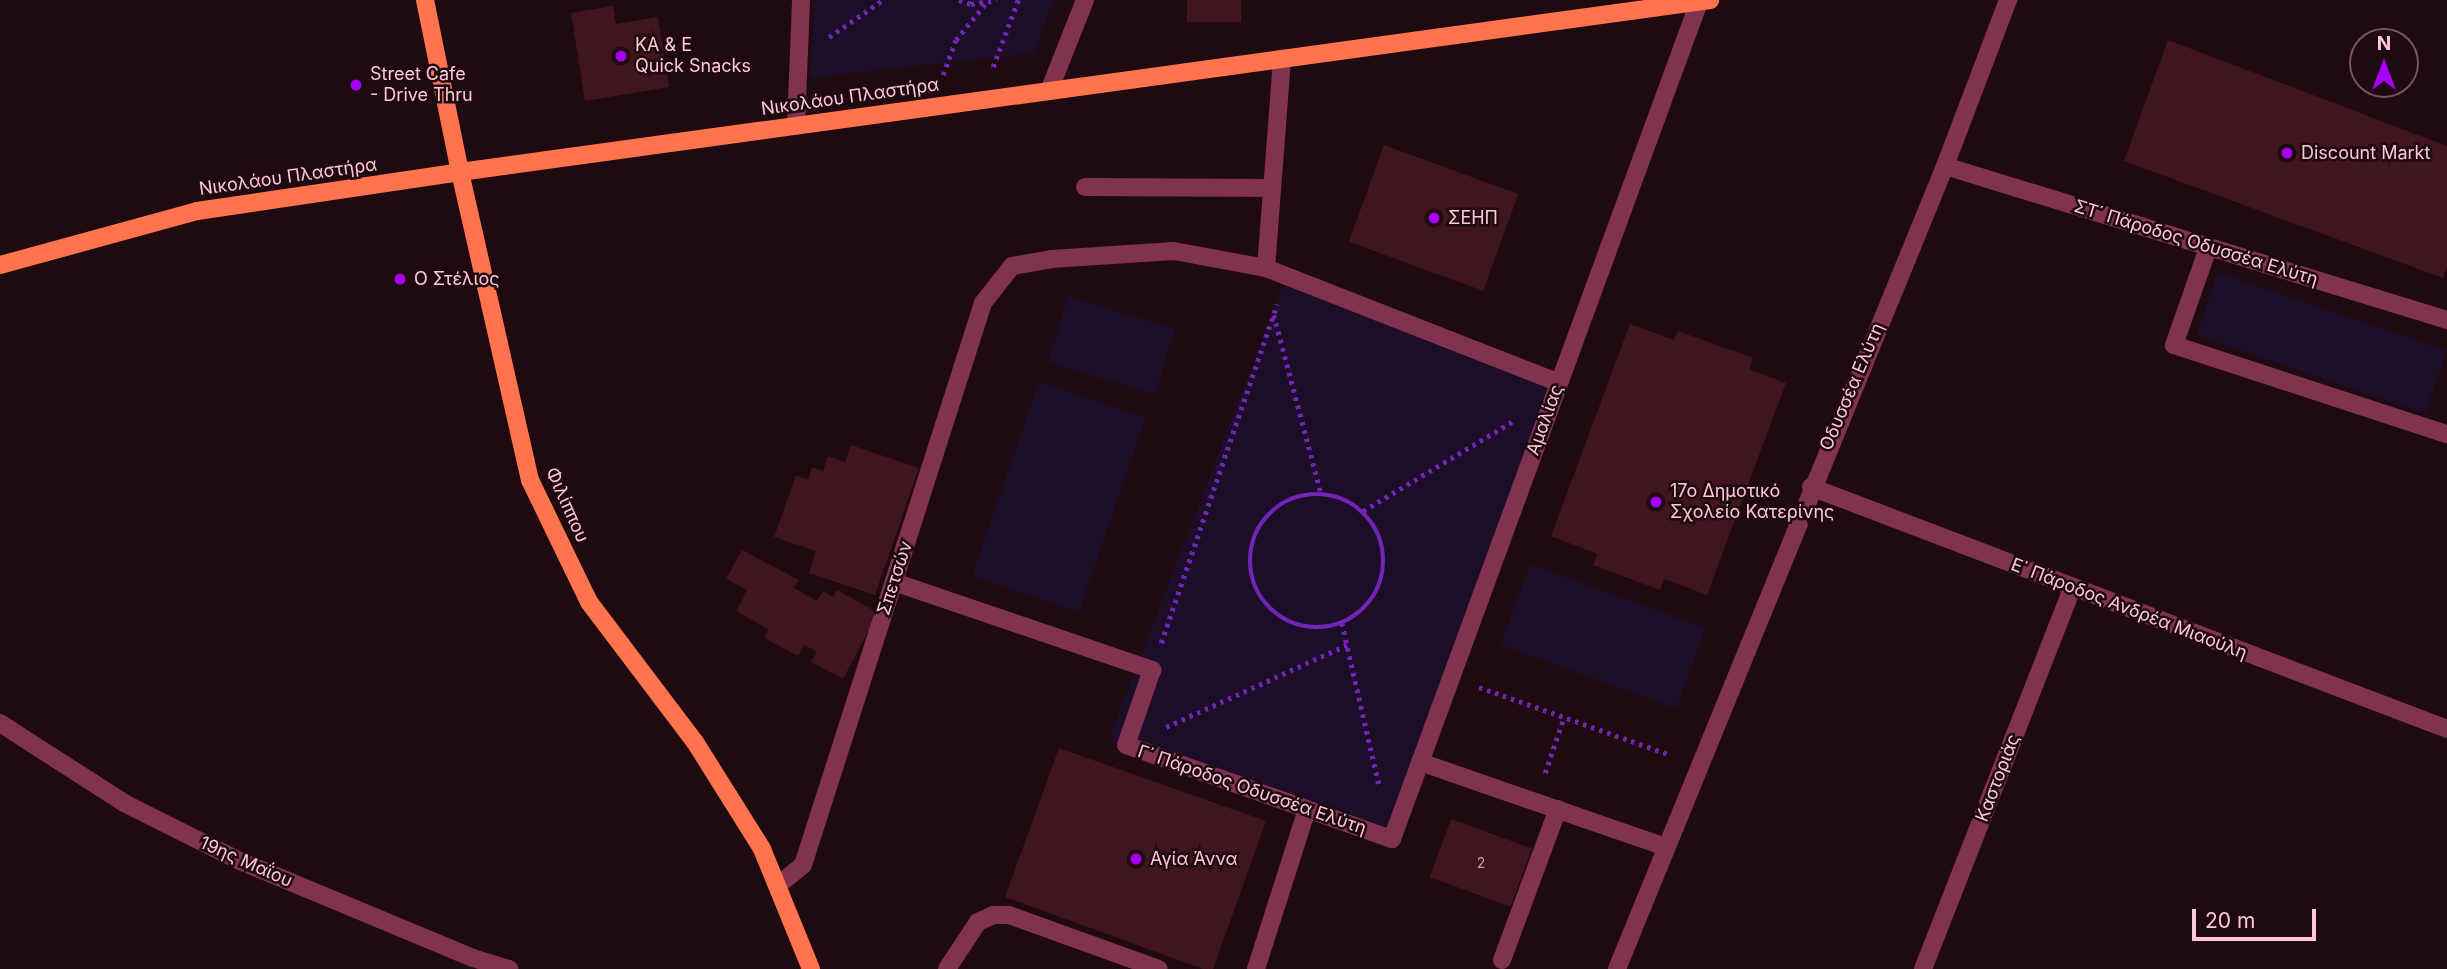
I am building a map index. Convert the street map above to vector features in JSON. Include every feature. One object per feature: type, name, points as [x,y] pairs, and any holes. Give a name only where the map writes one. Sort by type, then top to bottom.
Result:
[{"type":"main road","name":"Φιλίππου","points":[[425,0],[460,172],[530,480],[589,602],[695,742],[762,849],[811,969]]},
{"type":"main road","name":"Νικολάου Πλαστήρα","points":[[0,265],[197,211],[796,125],[1705,1]]},
{"type":"street","points":[[796,125],[801,0]]},
{"type":"street","points":[[1049,91],[1085,0]]},
{"type":"street","name":"Οδυσσέα Ελύτη","points":[[1617,969],[1811,486],[1945,166],[2008,0]]},
{"type":"street","name":"Αμαλίας","points":[[1392,839],[1556,390],[1705,1]]},
{"type":"street","points":[[1282,59],[1266,268],[1556,390]]},
{"type":"street","name":"ΣΤ΄ Πάροδος Οδυσσέα Ελύτη","points":[[1945,166],[2447,320]]},
{"type":"street","points":[[1085,187],[1272,188]]},
{"type":"street","points":[[2208,247],[2174,345],[2447,434]]},
{"type":"street","name":"Σπετσών","points":[[777,886],[803,865],[983,303],[1012,265],[1051,259],[1174,251],[1266,268]]},
{"type":"street","name":"Ε΄ Πάροδος Ανδρέα Μιαούλη","points":[[1811,486],[2072,588],[2447,729]]},
{"type":"street","points":[[894,582],[1152,670]]},
{"type":"street","name":"Καστοριάς","points":[[1923,969],[2072,588]]},
{"type":"street","name":"Γ΄ Πάροδος Οδυσσέα Ελύτη","points":[[1152,670],[1126,745],[1392,839]]},
{"type":"street","name":"19ης Μαΐου","points":[[0,723],[124,803],[240,861],[473,958],[509,969]]},
{"type":"street","points":[[1420,762],[1666,847]]},
{"type":"street","points":[[1256,969],[1307,809]]},
{"type":"street","points":[[1502,960],[1558,809]]},
{"type":"street","points":[[947,969],[978,922],[993,915],[1009,915],[1158,969]]},
{"type":"path","points":[[798,79],[831,34],[883,0]]},
{"type":"path","points":[[959,0],[985,4],[997,0]]},
{"type":"path","points":[[981,101],[1018,0]]},
{"type":"path","points":[[930,108],[956,40],[985,4]]},
{"type":"path","points":[[1152,670],[1286,277]]},
{"type":"path","points":[[1274,315],[1321,494]]},
{"type":"path","points":[[1363,511],[1556,390]]},
{"type":"path","points":[[1321,494],[1344,498],[1363,511],[1377,529],[1384,551],[1384,573],[1376,595],[1361,612],[1342,623],[1320,628],[1299,626],[1279,616],[1263,602],[1253,582],[1249,561],[1252,540],[1262,520],[1278,505],[1299,496],[1321,494]]},
{"type":"path","points":[[1342,623],[1380,788]]},
{"type":"path","points":[[1126,745],[1347,645]]},
{"type":"path","points":[[1451,677],[1699,765]]},
{"type":"path","points":[[1535,802],[1564,717]]},
{"type":"shaded area","points":[[814,0],[1054,0],[1034,53],[810,78]]},
{"type":"shaded area","points":[[2218,272],[2447,351],[2425,414],[2196,335]]},
{"type":"shaded area","points":[[1286,277],[1560,382],[1382,844],[1109,739]]},
{"type":"shaded area","points":[[1068,296],[1175,329],[1155,395],[1048,362]]},
{"type":"shaded area","points":[[1039,381],[1146,418],[1079,613],[972,576]]},
{"type":"shaded area","points":[[1530,564],[1706,628],[1676,709],[1501,645]]},
{"type":"building","points":[[1187,0],[1241,0],[1241,22],[1187,22]]},
{"type":"building","name":"KA & E Quick Snacks","points":[[613,6],[616,24],[658,17],[669,87],[585,101],[571,13]]},
{"type":"building","name":"Discount Markt","points":[[2168,40],[2447,146],[2447,266],[2443,278],[2124,161]]},
{"type":"building","name":"ΣΕΗΠ","points":[[1384,145],[1518,194],[1483,291],[1349,242]]},
{"type":"building","points":[[1630,324],[1674,340],[1678,331],[1753,358],[1749,369],[1786,383],[1707,595],[1664,579],[1660,590],[1593,565],[1597,554],[1551,536]]},
{"type":"building","points":[[851,445],[919,468],[875,595],[809,573],[816,551],[774,537],[796,475],[808,480],[812,467],[823,471],[828,456],[845,462]]},
{"type":"building","points":[[742,550],[799,580],[794,588],[817,601],[823,591],[833,597],[837,590],[878,613],[843,679],[811,662],[817,651],[804,645],[798,656],[764,638],[768,629],[736,611],[747,590],[726,579]]},
{"type":"building","name":"Αγία Άννα","points":[[1059,748],[1266,821],[1213,969],[1203,969],[1005,897]]},
{"type":"building","points":[[1451,819],[1532,848],[1511,907],[1430,877]]},
{"type":"place","name":"KA & E Quick Snacks","points":[[621,56]]},
{"type":"place","name":"Street Cafe - Drive Thru","points":[[356,85]]},
{"type":"place","name":"Discount Markt","points":[[2287,153]]},
{"type":"place","name":"ΣΕΗΠ","points":[[1434,218]]},
{"type":"place","name":"Ο Στέλιος","points":[[400,279]]},
{"type":"place","name":"17ο Δημοτικό Σχολείο Κατερίνης","points":[[1656,502]]},
{"type":"place","name":"Αγία Άννα","points":[[1136,859]]}]
